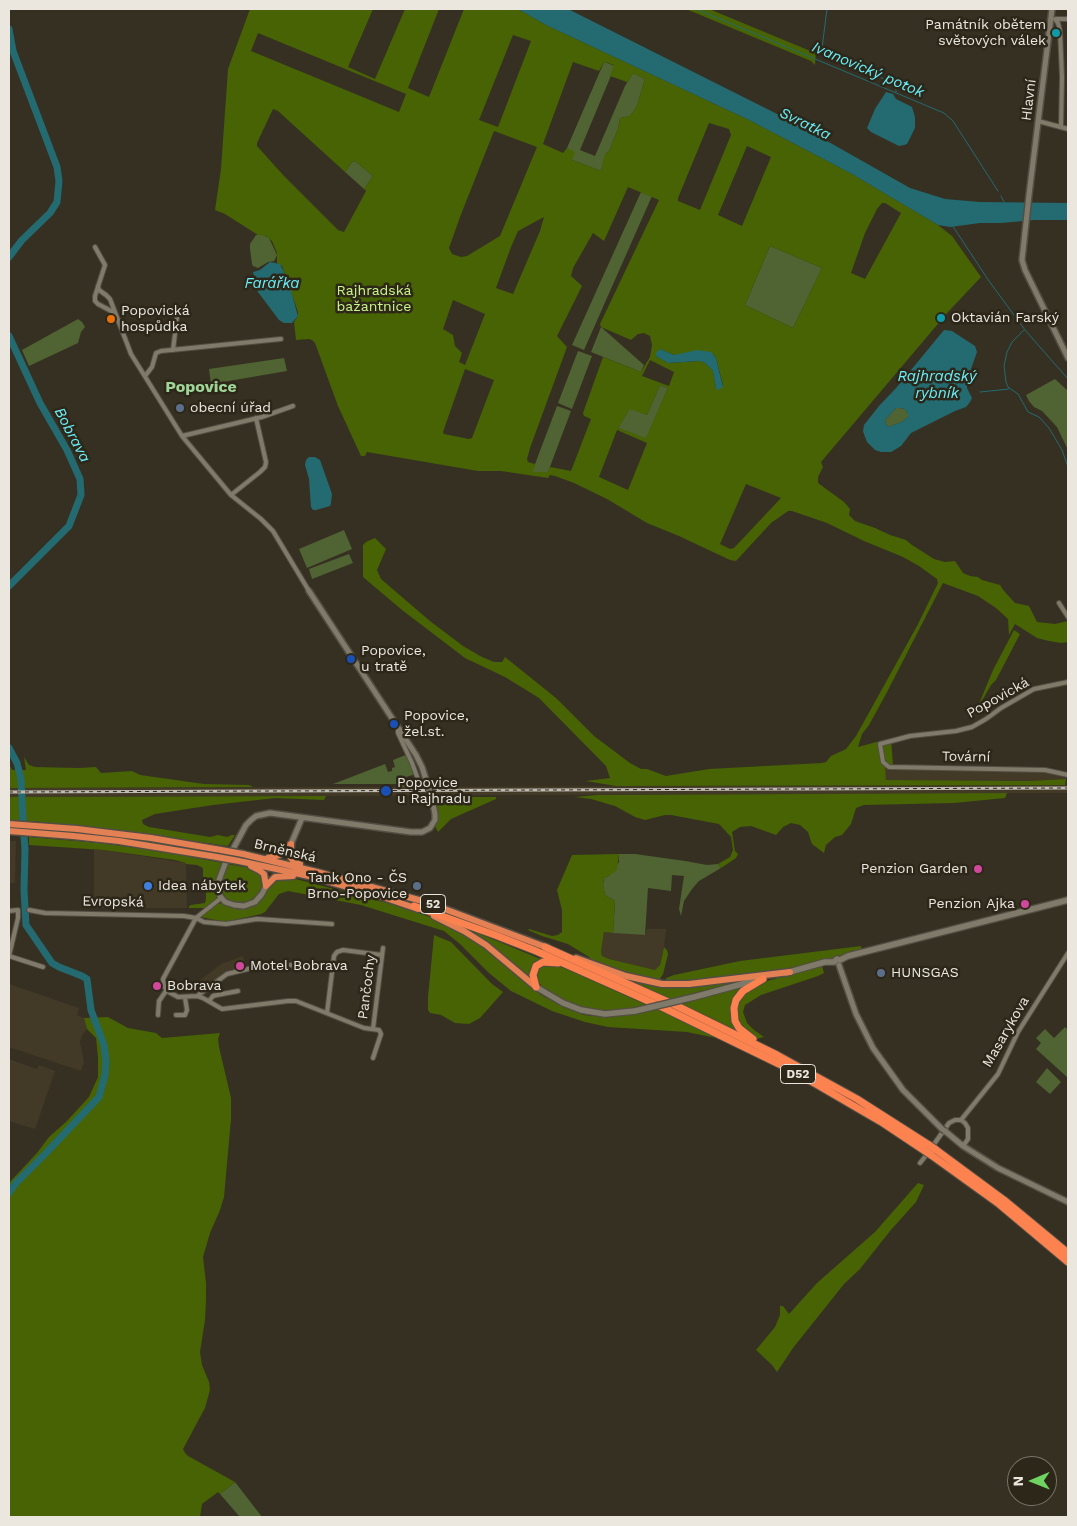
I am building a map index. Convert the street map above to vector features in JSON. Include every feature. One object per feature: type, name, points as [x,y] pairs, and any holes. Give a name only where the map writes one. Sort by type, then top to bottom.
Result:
[{"type":"highway","name":"Brněnská","points":[[11,824],[238,861],[309,876],[414,906],[476,938],[494,950],[536,987]]},
{"type":"highway","name":"Brněnská","points":[[12,831],[33,829],[151,838],[262,858],[426,902],[626,976],[662,984],[689,984],[790,972]]},
{"type":"highway","points":[[262,858],[277,856],[290,844]]},
{"type":"highway","points":[[290,844],[290,854],[293,860],[317,872]]},
{"type":"highway","points":[[238,861],[261,871],[266,877],[266,886]]},
{"type":"highway","points":[[266,886],[272,879],[279,876],[309,876]]},
{"type":"highway","name":"D52","points":[[414,906],[573,966],[780,1064],[930,1150],[999,1204],[1068,1262]]},
{"type":"highway","name":"D52","points":[[545,946],[670,1003],[777,1055],[857,1099],[1004,1200],[1068,1253]]},
{"type":"highway","points":[[536,987],[534,971],[539,964],[546,962],[573,966]]},
{"type":"highway","points":[[763,979],[747,987],[739,995],[734,1004],[734,1016],[743,1032],[777,1055]]},
{"type":"main road","points":[[536,987],[563,1003],[582,1010],[605,1014],[635,1011],[825,962],[838,962],[848,956],[1068,900]]},
{"type":"street","name":"Hlavní","points":[[1052,9],[1053,19],[1038,121],[1022,260],[1025,270],[1068,358]]},
{"type":"street","points":[[1053,19],[1068,19]]},
{"type":"street","points":[[1053,19],[1058,23],[1060,30],[1062,77],[1061,126]]},
{"type":"street","points":[[1038,121],[1068,129]]},
{"type":"street","points":[[95,247],[105,265],[95,294],[96,303],[114,313]]},
{"type":"street","points":[[98,286],[101,292],[108,297],[126,344],[182,436],[231,495],[274,531],[309,591],[400,729],[422,767],[432,799],[435,814],[434,820],[430,828],[422,832],[270,813],[259,815],[251,820],[241,834],[222,871],[218,886],[221,898],[231,904],[248,906],[257,900],[266,886]]},
{"type":"street","points":[[95,294],[101,292]]},
{"type":"street","points":[[174,350],[177,317]]},
{"type":"street","points":[[145,376],[152,367],[156,353],[161,351],[281,339]]},
{"type":"street","points":[[182,436],[256,418],[293,406]]},
{"type":"street","points":[[231,495],[265,467],[266,462],[256,418]]},
{"type":"street","points":[[1060,603],[1068,617]]},
{"type":"street","name":"Popovická","points":[[880,744],[910,736],[956,731],[972,727],[1034,689],[1068,682]]},
{"type":"street","points":[[400,729],[398,733],[412,763],[419,786]]},
{"type":"street","name":"Tovární","points":[[880,744],[883,762],[890,767],[1045,770],[1068,775]]},
{"type":"street","points":[[290,844],[302,818]]},
{"type":"street","points":[[221,898],[196,918],[163,979],[166,991],[175,996],[185,998],[197,996],[227,974],[256,967],[294,965],[332,968]]},
{"type":"street","points":[[9,911],[18,910],[18,918],[9,956],[43,967]]},
{"type":"street","name":"Evropská","points":[[29,910],[45,913],[136,914],[196,918]]},
{"type":"street","points":[[196,918],[204,922],[226,924],[257,919],[332,924]]},
{"type":"street","name":"Pančochy","points":[[373,1029],[383,948]]},
{"type":"street","points":[[327,1013],[332,968],[336,952],[343,950],[382,955]]},
{"type":"street","name":"Masarykova","points":[[920,1164],[949,1123],[961,1120],[998,1074],[1018,1032],[1068,953]]},
{"type":"street","points":[[838,962],[856,1014],[876,1054],[912,1100],[963,1146],[998,1168],[1068,1202]]},
{"type":"street","points":[[158,1015],[159,1001],[166,991]]},
{"type":"street","points":[[209,1001],[213,996],[238,991]]},
{"type":"street","points":[[197,996],[209,1001],[217,1008],[224,1009],[296,1001],[364,1028],[379,1030],[381,1034],[373,1058]]},
{"type":"street","points":[[176,1016],[185,1015],[187,1010],[185,998]]},
{"type":"street","points":[[961,1120],[969,1133],[968,1139],[963,1146]]},
{"type":"shaded area","points":[[907,764],[1053,769],[1065,773],[1066,779],[1029,781],[885,780],[885,766]]},
{"type":"shaded area","points":[[1068,785],[1068,793],[9,797],[9,788]]},
{"type":"shaded area","points":[[9,841],[16,841],[15,883],[10,883],[9,906]]},
{"type":"shaded area","points":[[94,850],[186,863],[187,908],[94,908]]},
{"type":"shaded area","points":[[647,929],[666,929],[659,967],[655,970],[602,956],[604,932],[645,935]]},
{"type":"shaded area","points":[[243,956],[245,968],[227,973],[203,990],[198,982],[221,964]]},
{"type":"shaded area","points":[[9,984],[79,1008],[77,1015],[84,1018],[87,1029],[82,1035],[80,1042],[84,1062],[81,1071],[9,1047]]},
{"type":"shaded area","points":[[9,1059],[37,1069],[39,1065],[55,1071],[35,1129],[9,1121]]},
{"type":"green space","name":"Rajhradská bažantnice","points":[[250,9],[373,9],[348,67],[375,79],[405,9],[439,9],[408,88],[429,97],[464,9],[518,9],[546,25],[749,120],[852,174],[938,225],[952,236],[981,277],[948,312],[821,462],[823,467],[818,477],[818,483],[844,502],[850,509],[849,515],[855,521],[906,540],[934,559],[945,562],[955,561],[963,573],[1000,585],[1015,603],[1029,606],[1037,622],[1055,624],[1068,621],[1068,642],[1061,643],[1037,638],[1015,624],[1009,635],[1008,619],[996,608],[978,596],[943,583],[886,694],[862,734],[858,747],[891,738],[893,765],[885,766],[886,780],[1029,781],[1066,779],[1065,785],[616,786],[586,781],[610,778],[606,766],[539,698],[505,677],[465,658],[402,610],[363,577],[363,545],[366,542],[375,538],[386,549],[377,570],[381,579],[430,621],[463,646],[482,657],[494,662],[502,662],[505,657],[556,698],[594,736],[630,763],[641,769],[647,769],[666,776],[709,769],[822,763],[826,762],[831,756],[846,749],[856,736],[917,626],[938,583],[937,579],[903,557],[827,523],[792,511],[788,511],[771,523],[736,561],[647,523],[607,499],[555,476],[550,475],[548,478],[501,471],[478,471],[367,452],[365,456],[361,456],[338,406],[315,343],[309,339],[296,340],[294,322],[298,312],[282,266],[277,263],[277,253],[272,241],[266,236],[258,235],[225,214],[215,210],[221,169],[228,69]],"holes":[[[258,33],[406,94],[399,112],[251,51]],[[513,35],[531,41],[498,127],[479,120]],[[573,62],[599,71],[604,62],[614,65],[610,76],[627,82],[625,86],[633,73],[645,79],[637,106],[630,116],[620,118],[618,129],[609,151],[605,154],[601,171],[572,160],[575,152],[567,148],[563,153],[543,144]],[[273,109],[278,111],[345,172],[352,162],[355,161],[373,176],[364,189],[366,191],[344,232],[338,230],[257,146]],[[709,123],[729,129],[731,135],[700,210],[678,201],[678,198]],[[494,131],[537,147],[500,236],[467,256],[461,257],[452,254],[449,248]],[[747,146],[771,157],[742,226],[718,215]],[[628,187],[659,200],[600,324],[601,327],[631,340],[638,334],[644,333],[650,336],[652,345],[650,357],[641,372],[603,357],[583,413],[584,416],[591,419],[571,471],[550,467],[548,472],[533,472],[535,464],[528,462],[527,459],[567,347],[557,336],[582,286],[571,276],[573,268],[593,233],[604,241]],[[882,203],[885,203],[901,213],[865,279],[851,273],[865,233],[877,209]],[[544,217],[540,231],[513,294],[496,288],[518,231]],[[770,246],[822,268],[793,328],[745,305]],[[453,300],[485,314],[465,365],[459,362],[462,353],[455,346],[453,335],[443,329]],[[660,349],[674,355],[713,354],[716,358],[723,385],[716,389],[713,371],[700,361],[668,363],[656,356]],[[650,360],[674,372],[669,386],[642,376]],[[465,369],[494,380],[472,438],[444,434],[443,432]],[[660,385],[668,388],[646,438],[618,428],[630,409],[647,415]],[[617,430],[647,443],[628,490],[599,477]],[[746,484],[781,498],[734,548],[730,549],[720,544]]]},
{"type":"green space","points":[[686,9],[709,9],[816,52],[815,65],[811,61]]},
{"type":"green space","points":[[604,62],[615,66],[580,150],[595,156],[625,86],[633,73],[645,79],[637,106],[630,116],[620,118],[618,129],[609,151],[606,153],[601,171],[572,160],[567,148]]},
{"type":"green space","points":[[355,161],[373,176],[364,189],[345,172],[352,162]]},
{"type":"green space","points":[[641,192],[652,196],[584,350],[572,345]]},
{"type":"green space","points":[[256,235],[263,235],[269,238],[277,255],[274,261],[258,268],[252,264],[250,249],[250,244]]},
{"type":"green space","points":[[770,246],[822,268],[793,328],[745,305]]},
{"type":"green space","points":[[78,319],[85,327],[81,332],[78,343],[29,366],[22,350]]},
{"type":"green space","points":[[601,327],[644,365],[641,372],[591,352]]},
{"type":"green space","points":[[578,351],[592,356],[572,409],[558,403]]},
{"type":"green space","points":[[284,358],[287,371],[211,384],[209,369]]},
{"type":"green space","points":[[1055,379],[1068,391],[1068,450],[1057,427],[1042,411],[1034,407],[1026,395]]},
{"type":"green space","points":[[660,385],[668,388],[646,439],[618,428],[630,408],[647,415]]},
{"type":"green space","points":[[557,406],[571,411],[548,472],[532,472]]},
{"type":"green space","points":[[896,408],[905,409],[908,417],[902,422],[888,427],[885,420]]},
{"type":"green space","points":[[344,530],[352,549],[307,568],[299,549]]},
{"type":"green space","points":[[349,554],[353,563],[312,579],[309,569]]},
{"type":"green space","points":[[1014,630],[1020,634],[996,680],[976,711],[993,670]]},
{"type":"green space","points":[[408,754],[416,774],[406,777],[407,787],[400,787],[399,784],[333,784],[385,764],[388,772],[392,771],[392,768],[395,767],[393,760]]},
{"type":"green space","points":[[24,757],[29,765],[35,767],[96,767],[101,773],[132,771],[140,775],[204,784],[249,785],[253,787],[9,788],[9,764],[12,770],[26,770]]},
{"type":"green space","points":[[1007,793],[1005,798],[954,803],[864,805],[856,808],[851,824],[842,835],[835,837],[826,845],[824,853],[812,844],[808,832],[800,825],[791,823],[783,827],[776,835],[751,826],[740,827],[732,832],[735,851],[738,854],[736,858],[721,868],[718,864],[730,857],[733,850],[731,837],[719,824],[671,815],[645,820],[635,817],[615,806],[591,799],[575,797],[597,795]]},
{"type":"green space","points":[[326,796],[324,800],[275,798],[213,805],[155,814],[142,820],[143,824],[149,827],[210,837],[235,835],[228,846],[100,828],[9,820],[9,797]]},
{"type":"green space","points":[[439,797],[496,797],[496,799],[451,819],[438,832],[435,826],[437,815],[433,799]]},
{"type":"green space","points":[[29,837],[160,851],[223,863],[217,882],[218,894],[216,900],[205,908],[189,908],[191,905],[205,903],[206,899],[206,880],[203,877],[203,868],[197,865],[104,850],[29,845]]},
{"type":"green space","points":[[619,854],[635,854],[707,865],[718,864],[721,868],[699,881],[692,889],[684,901],[681,916],[679,909],[684,876],[672,875],[671,891],[648,888],[645,935],[613,933],[615,901],[605,895],[603,885],[604,878],[609,876],[619,862]]},
{"type":"green space","points":[[619,854],[617,870],[604,878],[603,884],[605,895],[615,901],[613,933],[604,932],[602,956],[655,970],[660,965],[664,947],[668,954],[663,974],[656,981],[641,979],[594,962],[568,944],[528,930],[552,936],[562,932],[562,910],[557,890],[572,855]]},
{"type":"green space","points":[[227,864],[256,869],[262,874],[264,886],[258,895],[242,904],[230,902],[226,899],[221,888],[221,880]]},
{"type":"green space","points":[[292,878],[398,906],[439,920],[473,938],[541,995],[563,1007],[584,1015],[604,1017],[636,1014],[657,1009],[721,1039],[687,1032],[608,1027],[585,1022],[552,1011],[511,991],[444,931],[361,905],[288,891],[279,894],[265,912],[261,914],[225,922],[201,917],[217,904],[222,903],[237,908],[251,906],[263,896],[274,880]]},
{"type":"green space","points":[[475,932],[543,960],[537,963],[532,982],[476,936]]},
{"type":"green space","points":[[434,935],[451,942],[492,984],[503,992],[480,1018],[469,1024],[455,1023],[441,1015],[430,1013],[428,1010]]},
{"type":"green space","points":[[861,946],[862,951],[796,967],[672,983],[667,981],[666,978],[740,961]]},
{"type":"green space","points":[[555,964],[647,1005],[634,1009],[615,1011],[589,1010],[574,1005],[542,987],[537,979],[536,972],[539,967]]},
{"type":"green space","points":[[822,966],[824,973],[761,995],[745,1005],[743,1012],[747,1023],[764,1037],[756,1039],[743,1029],[735,1015],[738,1000],[752,986]]},
{"type":"green space","points":[[742,981],[670,999],[632,982],[670,987]]},
{"type":"green space","points":[[745,986],[731,1007],[731,1015],[739,1033],[679,1004]]},
{"type":"green space","points":[[108,1017],[128,1028],[156,1033],[162,1038],[220,1033],[218,1039],[219,1047],[231,1098],[231,1119],[224,1197],[203,1257],[206,1301],[200,1352],[210,1390],[205,1408],[183,1449],[188,1456],[235,1482],[220,1494],[218,1492],[202,1504],[200,1517],[9,1517],[9,1183],[49,1137],[89,1097],[98,1077],[98,1057],[96,1038],[87,1029],[84,1018]]},
{"type":"green space","points":[[1065,1027],[1068,1030],[1067,1077],[1036,1049],[1041,1043],[1036,1038],[1045,1029],[1054,1038]]},
{"type":"green space","points":[[1047,1068],[1061,1082],[1050,1094],[1036,1082]]},
{"type":"green space","points":[[918,1183],[924,1185],[916,1202],[860,1269],[844,1284],[793,1348],[777,1372],[756,1350],[775,1327],[780,1315],[780,1306],[783,1306],[789,1314],[817,1283],[875,1232]]},
{"type":"green space","points":[[235,1482],[262,1517],[240,1517],[220,1494]]},
{"type":"water","points":[[518,9],[568,9],[797,124],[910,188],[945,199],[980,202],[1068,203],[1068,220],[980,223],[950,227],[938,225],[852,174],[749,120],[546,25]]},
{"type":"water","points":[[886,92],[893,94],[896,99],[912,107],[915,117],[915,128],[907,144],[899,146],[871,132],[867,128],[875,109]]},
{"type":"water","name":"Farářka","points":[[270,262],[280,264],[288,280],[298,316],[292,323],[284,323],[279,320],[258,292],[253,272],[260,270]]},
{"type":"water","name":"Rajhradský rybník","points":[[944,330],[952,331],[975,346],[977,352],[967,380],[967,388],[972,398],[966,407],[911,433],[901,446],[891,452],[881,452],[875,450],[867,442],[863,431],[864,425]],"holes":[[[896,408],[905,409],[908,417],[902,422],[888,427],[885,420]]]},
{"type":"water","points":[[660,349],[674,355],[697,350],[711,352],[716,358],[723,387],[718,390],[716,389],[713,371],[705,363],[700,361],[668,363],[656,356]]},
{"type":"water","points":[[309,457],[315,457],[320,460],[332,494],[330,506],[316,510],[313,510],[311,507],[309,479],[305,465]]},
{"type":"waterway","name":"Ivanovický potok","points":[[696,9],[944,113],[953,121],[998,191]]},
{"type":"waterway","points":[[827,9],[823,52],[830,58],[892,82],[896,86],[896,92]]},
{"type":"waterway","name":"Bobrava","points":[[9,29],[13,51],[57,167],[59,181],[57,202],[50,213],[22,240],[9,257]]},
{"type":"waterway","name":"Ivanovický potok","points":[[1001,196],[1004,202]]},
{"type":"waterway","points":[[952,225],[989,281],[1025,330],[1068,379]]},
{"type":"waterway","points":[[1024,330],[1012,342],[1007,352],[1004,366],[1006,382],[1008,387],[1018,394],[1028,412],[1039,417],[1049,428],[1062,450],[1068,467]]},
{"type":"waterway","name":"Bobrava","points":[[9,336],[40,403],[67,450],[80,479],[81,495],[69,526],[9,586]]},
{"type":"waterway","points":[[980,392],[1009,389]]},
{"type":"waterway","name":"Bobrava","points":[[9,748],[17,763],[21,779],[23,820]]},
{"type":"waterway","name":"Bobrava","points":[[9,1193],[16,1183],[99,1097],[105,1075],[106,1061],[104,1045],[91,1010],[87,979],[52,963],[26,925],[24,836]]},
{"type":"railway","points":[[9,792],[1068,788]]},
{"type":"place","name":"Památník obětem světových válek","points":[[1056,33]]},
{"type":"place","name":"Oktavián Farský","points":[[941,318]]},
{"type":"place","name":"Popovická hospůdka","points":[[111,319]]},
{"type":"place","name":"obecní úřad","points":[[180,408]]},
{"type":"place","name":"Popovice, u tratě","points":[[351,659]]},
{"type":"place","name":"Popovice, žel.st.","points":[[394,724]]},
{"type":"place","name":"Popovice u Rajhradu","points":[[386,791]]},
{"type":"place","name":"Penzion Garden","points":[[978,869]]},
{"type":"place","name":"Idea nábytek","points":[[148,886]]},
{"type":"place","name":"Tank Ono - ČS Brno-Popovice","points":[[417,886]]},
{"type":"place","name":"Penzion Ajka","points":[[1025,904]]},
{"type":"place","name":"Motel Bobrava","points":[[240,966]]},
{"type":"place","name":"HUNSGAS","points":[[881,973]]},
{"type":"place","name":"Bobrava","points":[[157,986]]},
{"type":"district","name":"Popovice","points":[[201,387]]},
{"type":"water label","name":"Svratka","points":[[805,124]]}]
